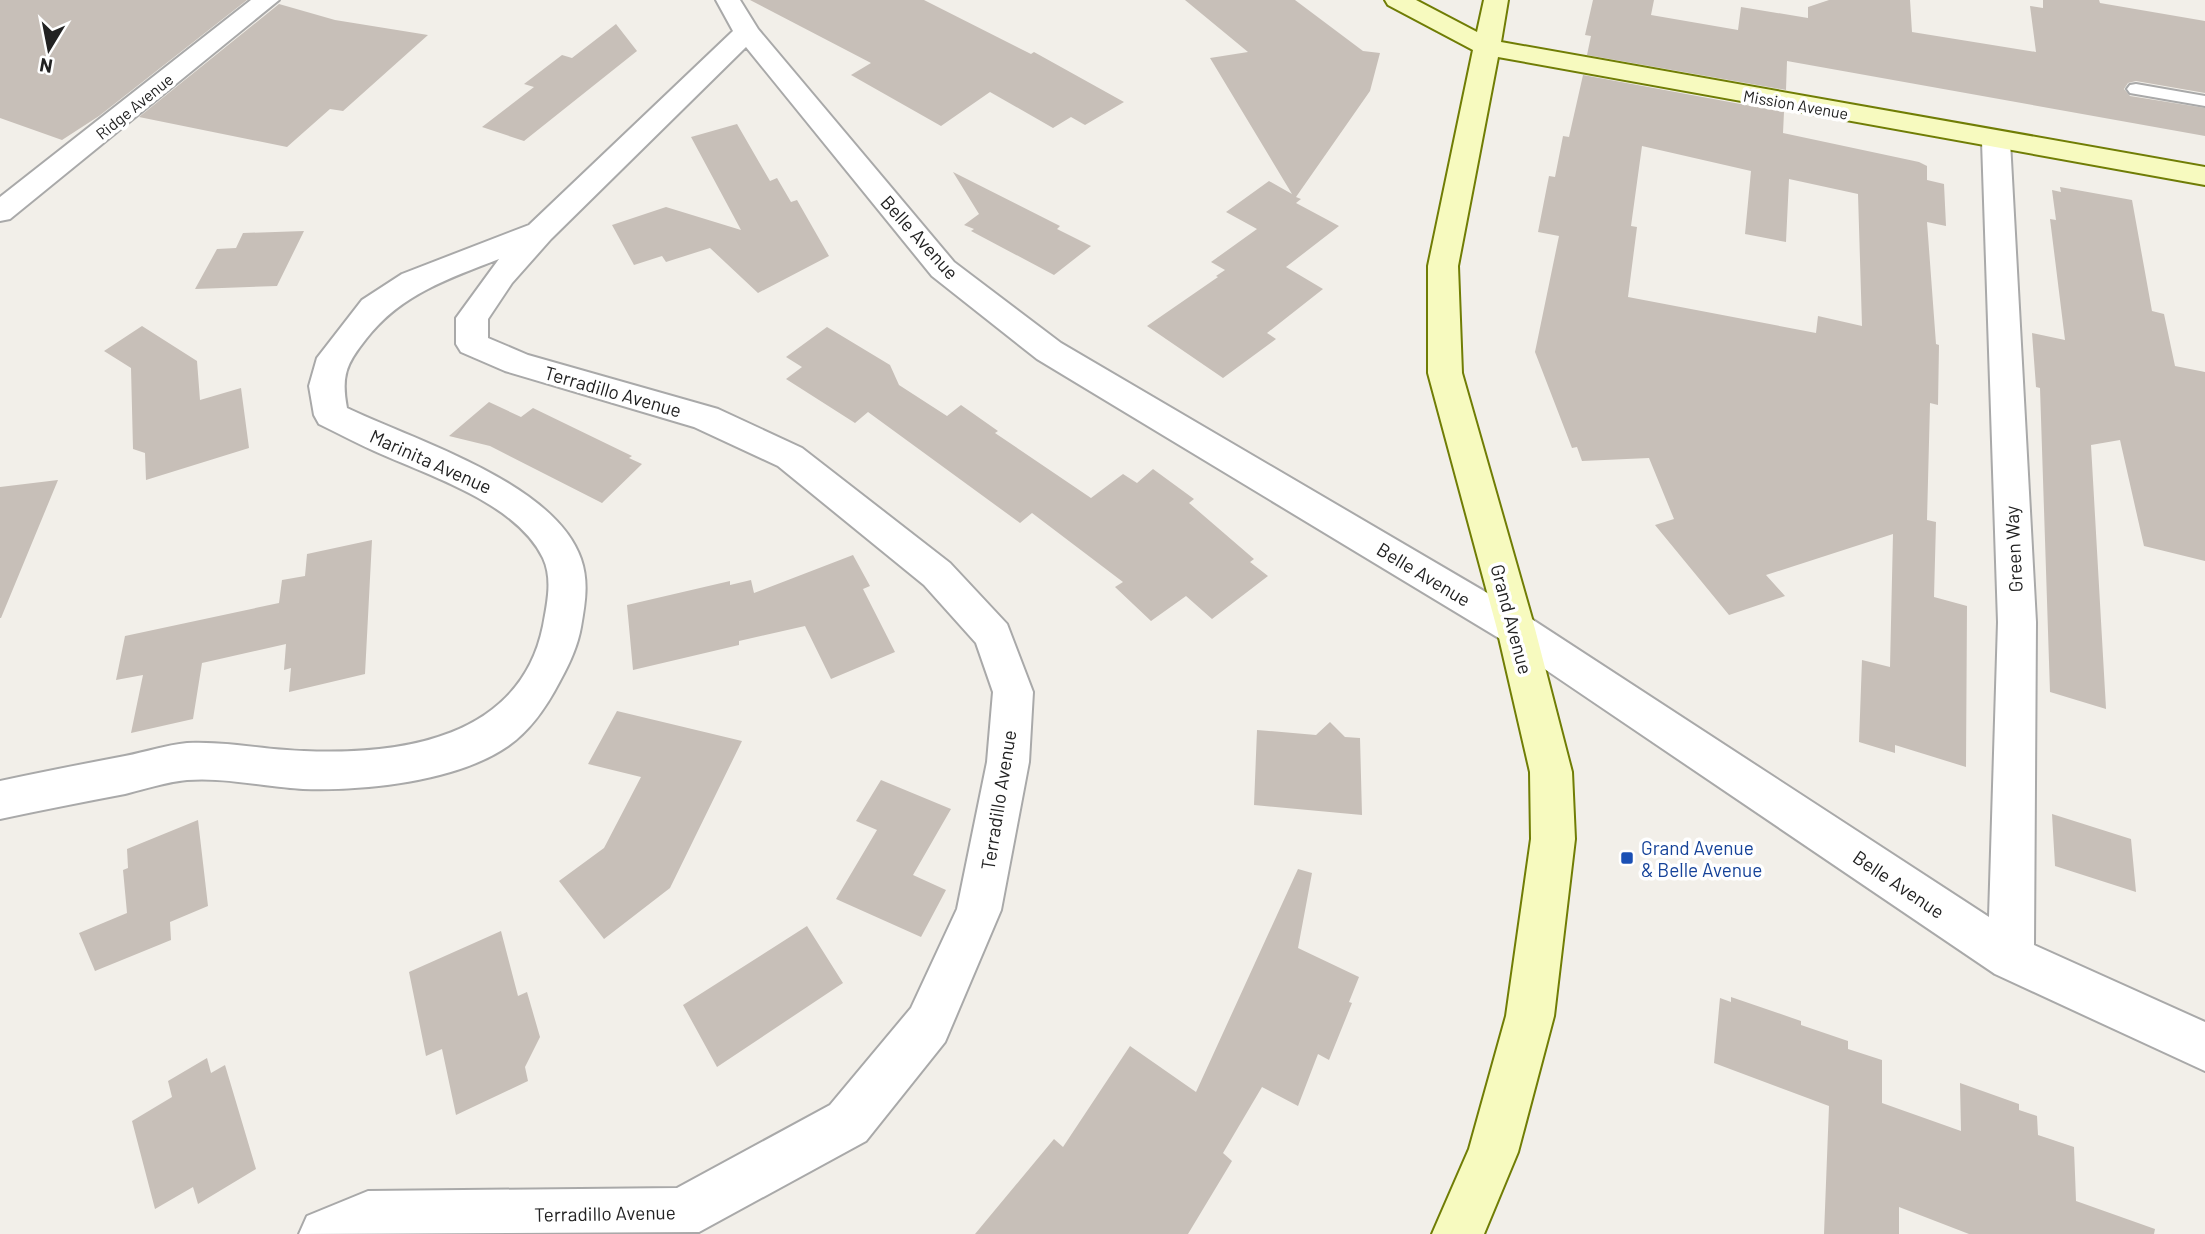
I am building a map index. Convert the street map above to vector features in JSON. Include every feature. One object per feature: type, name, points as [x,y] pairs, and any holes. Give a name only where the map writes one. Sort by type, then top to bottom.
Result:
[{"type":"street","name":"Ridge Avenue","points":[[0,212],[267,0]]},
{"type":"street","name":"Belle Avenue","points":[[728,0],[747,32],[943,269],[1049,351],[1516,629],[2011,958],[2205,1047]]},
{"type":"street","name":"Mission Avenue","points":[[1397,0],[1486,47],[1996,141],[2205,176]]},
{"type":"street","name":"Grand Avenue","points":[[1458,1234],[1493,1152],[1530,1016],[1553,839],[1551,772],[1516,629],[1445,373],[1443,266],[1496,0]]},
{"type":"street","name":"Marinita Avenue","points":[[0,800],[185,762],[241,761],[301,770],[399,764],[442,758],[487,739],[524,705],[542,679],[565,621],[566,567],[556,543],[511,499],[484,484],[331,415],[326,386],[333,358],[373,308],[413,281],[540,232],[747,32]]},
{"type":"street","name":"Green Way","points":[[1996,141],[2017,622],[2011,958]]},
{"type":"street","name":"Terradillo Avenue","points":[[325,1234],[368,1217],[681,1214],[848,1123],[928,1025],[979,910],[1008,762],[1013,692],[993,635],[937,574],[790,457],[706,418],[517,363],[472,344],[472,318],[501,276],[540,232]]},
{"type":"lane","points":[[2136,89],[2205,101]]},
{"type":"building","points":[[0,0],[247,0],[99,116],[62,140],[0,118]]},
{"type":"building","points":[[750,0],[924,0],[1031,54],[1034,52],[1124,102],[1085,125],[1071,117],[1053,128],[990,92],[941,126],[851,75],[871,63]]},
{"type":"building","points":[[1185,0],[1295,0],[1363,51],[1380,53],[1370,91],[1296,197],[1301,199],[1296,203],[1339,226],[1286,267],[1323,289],[1267,333],[1276,339],[1223,378],[1147,326],[1218,277],[1216,276],[1225,270],[1211,262],[1257,229],[1226,212],[1269,181],[1292,194],[1210,58],[1248,52]]},
{"type":"building","points":[[1593,0],[1654,0],[1651,15],[1738,30],[1741,7],[1808,18],[1808,7],[1829,0],[1910,0],[1912,32],[2036,52],[2030,6],[2043,8],[2043,0],[2099,0],[2100,3],[2205,21],[2205,93],[2136,81],[2128,83],[2124,89],[2130,96],[2205,108],[2205,136],[1787,61],[1786,90],[1587,55],[1591,36],[1585,35]]},
{"type":"building","points":[[279,4],[335,20],[428,35],[343,111],[330,109],[287,147],[139,117]]},
{"type":"building","points":[[616,24],[637,51],[524,141],[482,127],[534,87],[524,84],[562,55],[572,58]]},
{"type":"building","points":[[1583,75],[1784,112],[1783,133],[1919,162],[1927,166],[1927,180],[1944,184],[1946,226],[1927,222],[1936,344],[1939,345],[1938,405],[1930,403],[1927,520],[1936,522],[1934,597],[1967,606],[1966,767],[1895,745],[1895,753],[1859,742],[1862,660],[1890,667],[1893,534],[1766,575],[1785,596],[1729,615],[1655,525],[1674,519],[1649,458],[1582,461],[1577,447],[1572,448],[1535,352],[1559,236],[1538,232],[1549,176],[1555,177],[1563,136],[1569,137]],"holes":[[[1642,146],[1751,171],[1745,234],[1786,242],[1789,179],[1858,194],[1862,326],[1818,316],[1816,333],[1628,297],[1637,227],[1631,226]]]},
{"type":"building","points":[[737,124],[770,181],[777,178],[791,202],[797,200],[829,256],[758,293],[710,248],[666,262],[662,256],[634,265],[612,225],[666,207],[741,230],[691,137]]},
{"type":"building","points":[[953,172],[1060,226],[1057,229],[1091,246],[1054,275],[971,231],[974,229],[964,225],[979,214]]},
{"type":"building","points":[[2060,187],[2132,200],[2152,311],[2164,314],[2175,366],[2205,372],[2205,561],[2144,546],[2120,440],[2091,445],[2106,709],[2050,692],[2040,388],[2036,387],[2032,333],[2065,340],[2050,219],[2056,220],[2052,190],[2061,192]]},
{"type":"building","points":[[304,231],[277,286],[195,289],[217,249],[236,248],[243,233]]},
{"type":"building","points":[[142,326],[197,361],[200,400],[241,388],[249,448],[146,480],[145,453],[133,449],[131,368],[104,351]]},
{"type":"building","points":[[827,327],[890,365],[899,385],[947,416],[961,405],[998,431],[995,433],[1091,498],[1123,474],[1137,483],[1153,469],[1194,499],[1189,503],[1254,559],[1250,562],[1268,576],[1212,619],[1186,596],[1151,621],[1115,587],[1123,582],[1032,513],[1020,523],[868,412],[855,423],[786,379],[802,367],[786,357]]},
{"type":"building","points":[[489,402],[521,417],[533,408],[632,456],[629,458],[642,464],[602,503],[490,446],[449,436]]},
{"type":"building","points":[[58,480],[1,618],[0,618],[0,487]]},
{"type":"building","points":[[372,540],[365,674],[289,692],[291,668],[284,670],[286,644],[202,663],[193,719],[131,733],[143,675],[116,680],[125,636],[279,603],[282,580],[305,576],[307,554]]},
{"type":"building","points":[[853,555],[870,586],[863,589],[895,652],[831,679],[805,626],[633,670],[627,605],[730,581],[730,585],[751,580],[754,593]]},
{"type":"building","points":[[617,711],[742,741],[670,888],[604,939],[559,881],[604,848],[641,777],[588,764]]},
{"type":"building","points":[[1330,722],[1345,737],[1360,738],[1362,815],[1254,805],[1257,730],[1316,735]]},
{"type":"building","points":[[881,780],[951,809],[913,875],[946,890],[921,937],[836,899],[877,830],[856,821]]},
{"type":"building","points":[[2052,814],[2131,839],[2136,892],[2055,866]]},
{"type":"building","points":[[198,820],[208,906],[170,922],[171,940],[95,971],[79,933],[127,913],[123,870],[128,868],[127,849]]},
{"type":"building","points":[[1298,869],[1312,873],[1298,948],[1359,977],[1349,1002],[1352,1003],[1329,1060],[1318,1054],[1298,1106],[1262,1087],[1223,1153],[1232,1161],[1188,1234],[975,1234],[1054,1139],[1063,1147],[1130,1046],[1196,1092]]},
{"type":"building","points":[[807,926],[843,983],[717,1067],[683,1005]]},
{"type":"building","points":[[501,931],[518,996],[527,992],[540,1037],[525,1067],[528,1081],[456,1115],[442,1049],[426,1056],[409,972]]},
{"type":"building","points":[[1731,997],[1801,1021],[1801,1025],[1848,1041],[1848,1049],[1882,1060],[1882,1103],[1961,1131],[1960,1083],[2019,1104],[2019,1110],[2037,1116],[2038,1135],[2074,1147],[2076,1201],[2155,1229],[2154,1234],[1969,1234],[1899,1207],[1899,1234],[1824,1234],[1829,1106],[1714,1063],[1720,998],[1731,1002]]},
{"type":"building","points":[[207,1058],[211,1073],[225,1065],[256,1169],[198,1204],[193,1187],[155,1209],[132,1121],[172,1097],[168,1081]]},
{"type":"place","name":"Grand Avenue & Belle Avenue","points":[[1627,858]]}]
